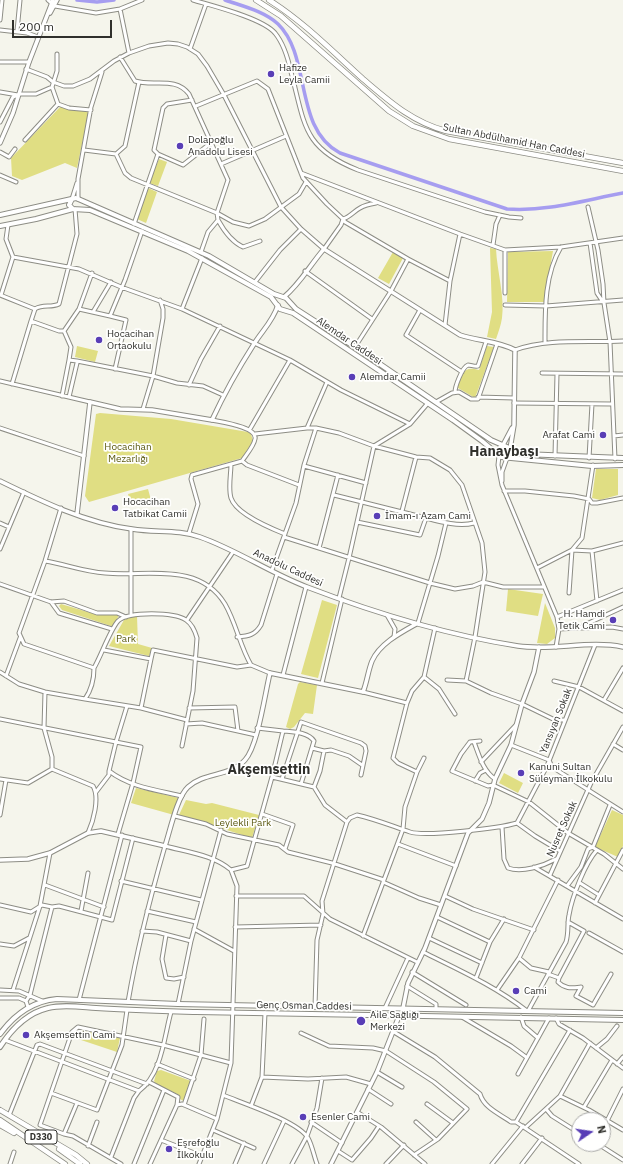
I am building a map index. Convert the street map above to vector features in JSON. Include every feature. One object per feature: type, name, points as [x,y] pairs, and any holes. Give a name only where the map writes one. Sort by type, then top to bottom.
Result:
[{"type":"main road","name":"Sultan Abdülhamid Han Caddesi","points":[[256,0],[281,16],[389,111],[419,129],[449,139],[623,170]]},
{"type":"main road","name":"Sultan Abdülhamid Han Caddesi","points":[[269,0],[298,21],[390,103],[422,123],[446,131],[623,163]]},
{"type":"main road","points":[[72,199],[69,205],[75,209]]},
{"type":"main road","points":[[0,215],[72,199],[78,200],[201,252],[283,297],[278,304],[244,281],[202,258],[90,210],[75,209],[0,226]]},
{"type":"main road","points":[[75,209],[80,205],[78,200]]},
{"type":"main road","name":"Alemdar Caddesi","points":[[283,297],[296,309],[355,347],[486,438],[503,445]]},
{"type":"main road","points":[[285,310],[290,302]]},
{"type":"main road","name":"Alemdar Caddesi","points":[[278,304],[428,403],[482,441],[499,456]]},
{"type":"main road","points":[[623,458],[589,458],[523,454],[503,445],[498,450],[499,456],[507,458],[593,466],[623,465]]},
{"type":"main road","points":[[507,458],[511,453],[510,449]]},
{"type":"main road","name":"Genç Osman Caddesi","points":[[0,1034],[28,1007],[57,999],[233,1006],[623,1013]]},
{"type":"main road","name":"Genç Osman Caddesi","points":[[0,1048],[5,1040],[29,1016],[48,1007],[171,1012],[623,1020]]},
{"type":"main road","points":[[0,1111],[76,1155],[87,1164]]},
{"type":"main road","name":"D330","points":[[0,1111],[46,1140],[80,1164]]},
{"type":"main road","points":[[0,1120],[65,1164]]},
{"type":"main road","points":[[0,1125],[61,1164]]},
{"type":"street","points":[[0,20],[2,0]]},
{"type":"street","points":[[17,31],[20,0]]},
{"type":"street","points":[[48,0],[54,3],[96,13],[120,9],[142,0]]},
{"type":"street","points":[[193,0],[261,23],[274,32],[282,43],[288,60],[308,132],[316,145],[325,154],[340,163],[358,170],[500,215],[521,218]]},
{"type":"street","points":[[0,143],[38,37],[54,3]]},
{"type":"street","points":[[190,49],[206,4]]},
{"type":"street","points":[[120,9],[129,53]]},
{"type":"street","points":[[0,30],[17,31],[38,37]]},
{"type":"street","points":[[26,69],[47,77],[53,82],[64,86],[74,86],[102,72],[120,57],[149,46],[168,43],[178,44],[190,49],[198,54],[207,66],[224,95],[281,207],[301,229],[324,249],[460,335],[507,346],[515,350],[545,343],[623,341]]},
{"type":"street","points":[[57,54],[57,71],[52,87],[58,104]]},
{"type":"street","points":[[120,57],[135,81],[178,85],[186,90],[196,106],[228,180],[217,213],[218,220],[232,240],[240,246],[243,247],[260,241]]},
{"type":"street","points":[[0,62],[29,62]]},
{"type":"street","points":[[72,199],[78,179],[97,83],[102,72]]},
{"type":"street","points":[[196,106],[257,81],[259,82],[268,89],[301,173],[306,182],[345,222],[408,259],[450,281]]},
{"type":"street","points":[[84,150],[116,154],[125,146],[139,82]]},
{"type":"street","points":[[0,92],[36,94],[52,87]]},
{"type":"street","points":[[0,122],[13,97],[18,94]]},
{"type":"street","points":[[192,100],[167,104],[163,108],[154,150],[158,154],[183,165],[212,142]]},
{"type":"street","points":[[58,104],[69,108],[91,110]]},
{"type":"street","points":[[26,140],[58,104]]},
{"type":"street","points":[[221,164],[286,136]]},
{"type":"street","points":[[0,152],[9,157],[16,149]]},
{"type":"street","points":[[116,154],[125,173],[147,185],[217,213],[233,222],[249,226],[264,219],[299,194],[306,182]]},
{"type":"street","points":[[134,224],[158,154]]},
{"type":"street","points":[[301,173],[359,194],[376,203],[505,250],[561,247],[623,238]]},
{"type":"street","points":[[0,175],[16,182]]},
{"type":"street","points":[[78,179],[78,200]]},
{"type":"street","points":[[343,219],[348,218],[358,208],[376,203]]},
{"type":"street","points":[[588,207],[603,284],[604,303],[610,342],[615,459]]},
{"type":"street","points":[[8,225],[6,239],[13,257],[0,295],[35,308],[39,306],[55,306],[59,304],[67,268],[77,234],[75,209]]},
{"type":"street","points":[[492,245],[496,224],[500,215]]},
{"type":"street","points":[[290,302],[293,290],[305,271],[324,249],[341,225],[343,219]]},
{"type":"street","points":[[201,252],[208,232],[218,220]]},
{"type":"street","points":[[255,282],[280,250],[301,229]]},
{"type":"street","points":[[110,316],[142,231]]},
{"type":"street","points":[[445,325],[450,281],[460,234]]},
{"type":"street","points":[[590,243],[597,293],[604,303]]},
{"type":"street","points":[[545,343],[546,306],[553,263],[561,247]]},
{"type":"street","points":[[505,250],[505,293]]},
{"type":"street","points":[[13,257],[79,269],[92,273],[121,287],[182,309],[290,360],[327,382],[410,424]]},
{"type":"street","points":[[182,309],[202,258]]},
{"type":"street","points":[[355,347],[391,291],[408,259]]},
{"type":"street","points":[[305,271],[372,319]]},
{"type":"street","points":[[31,321],[59,331],[64,330],[79,309],[92,273]]},
{"type":"street","points":[[93,312],[111,282]]},
{"type":"street","points":[[283,297],[293,290]]},
{"type":"street","points":[[143,409],[153,376],[163,318],[164,309],[160,300]]},
{"type":"street","points":[[506,305],[546,306],[604,303],[623,300]]},
{"type":"street","points":[[274,317],[278,304]]},
{"type":"street","points":[[12,384],[35,308]]},
{"type":"street","points":[[79,309],[126,320],[115,369]]},
{"type":"street","points":[[212,420],[223,395],[254,343],[274,317],[285,310]]},
{"type":"street","points":[[420,310],[406,335],[462,372]]},
{"type":"street","points":[[189,385],[201,359],[220,326]]},
{"type":"street","points":[[62,396],[72,347],[64,330]]},
{"type":"street","points":[[455,392],[456,384],[467,366],[478,366],[486,342]]},
{"type":"street","points":[[478,397],[497,344]]},
{"type":"street","points":[[510,449],[514,425],[515,350]]},
{"type":"street","points":[[69,360],[153,376],[189,385],[203,386],[223,395]]},
{"type":"street","points":[[250,429],[290,360]]},
{"type":"street","points":[[69,397],[77,361]]},
{"type":"street","points":[[542,373],[623,374]]},
{"type":"street","points":[[555,456],[557,374]]},
{"type":"street","points":[[0,381],[120,408],[143,409],[212,420],[250,429],[255,434],[255,439],[242,461],[192,475],[191,479],[198,504],[189,533]]},
{"type":"street","points":[[307,428],[327,382]]},
{"type":"street","points":[[436,402],[455,392],[462,393],[474,400],[478,397],[514,398]]},
{"type":"street","points":[[78,514],[90,402]]},
{"type":"street","points":[[514,403],[557,402],[612,404]]},
{"type":"street","points":[[322,683],[374,446],[410,424],[428,403]]},
{"type":"street","points":[[589,458],[592,404]]},
{"type":"street","points":[[503,445],[514,425]]},
{"type":"street","points":[[0,428],[84,456]]},
{"type":"street","points":[[255,434],[307,428],[316,428],[339,433],[374,446],[416,457],[430,458],[450,470],[462,484],[469,499],[474,523],[482,543],[484,564],[483,582],[475,637],[466,681]]},
{"type":"street","points":[[272,570],[284,536],[316,428]]},
{"type":"street","points":[[614,436],[623,435]]},
{"type":"street","points":[[499,456],[498,465],[504,492],[557,618],[559,629],[556,647]]},
{"type":"street","points":[[402,511],[416,457]]},
{"type":"street","points":[[502,485],[502,472],[507,458]]},
{"type":"street","points":[[242,461],[247,465],[299,485]]},
{"type":"street","points":[[231,464],[231,492],[235,505],[242,512],[284,536],[349,558],[430,583],[455,589],[473,586],[483,582],[503,587],[544,587]]},
{"type":"street","points":[[304,466],[366,483]]},
{"type":"street","points":[[537,568],[572,550],[582,538],[593,466]]},
{"type":"street","points":[[319,548],[338,475]]},
{"type":"street","name":"Anadolu Caddesi","points":[[0,481],[61,508],[131,529],[189,533],[306,587],[386,614],[434,628],[519,646],[556,647],[612,645],[623,648]]},
{"type":"street","points":[[504,492],[525,491],[589,499],[592,502],[597,503],[623,498]]},
{"type":"street","points":[[0,549],[24,492]]},
{"type":"street","points":[[334,495],[446,523],[468,525],[474,523]]},
{"type":"street","points":[[61,508],[45,561],[19,633],[20,638],[24,644],[94,668]]},
{"type":"street","points":[[357,522],[420,535],[426,518]]},
{"type":"street","points":[[0,523],[9,527]]},
{"type":"street","points":[[363,692],[373,660],[379,651],[394,637],[418,623],[446,523]]},
{"type":"street","points":[[131,529],[131,614]]},
{"type":"street","points":[[572,550],[592,551],[623,543]]},
{"type":"street","points":[[569,593],[572,550]]},
{"type":"street","points":[[592,551],[597,601]]},
{"type":"street","points":[[187,620],[211,588],[233,552]]},
{"type":"street","points":[[45,561],[104,573],[183,574],[211,588],[224,603],[251,665]]},
{"type":"street","points":[[238,637],[257,632],[261,625],[278,574]]},
{"type":"street","points":[[0,584],[51,602],[64,601],[97,613],[117,612],[126,617]]},
{"type":"street","points":[[283,675],[306,587]]},
{"type":"street","points":[[557,618],[623,590]]},
{"type":"street","points":[[51,602],[59,613],[112,630]]},
{"type":"street","points":[[578,628],[623,607]]},
{"type":"street","points":[[85,699],[90,691],[94,678],[94,668],[104,650],[112,630],[119,620],[131,614],[175,615],[187,620],[195,630],[197,638],[189,708],[182,746]]},
{"type":"street","points":[[386,614],[395,629],[394,637]]},
{"type":"street","points":[[559,629],[612,627],[623,629]]},
{"type":"street","points":[[417,772],[398,763],[394,758],[407,703],[412,691],[424,677],[434,628]]},
{"type":"street","points":[[6,676],[20,638]]},
{"type":"street","name":"Yansıyan Sokak","points":[[517,823],[549,760],[595,645]]},
{"type":"street","points":[[403,1008],[407,986],[412,972],[429,938],[468,833],[482,819],[489,803],[495,779],[511,745],[522,704],[534,672],[539,647]]},
{"type":"street","points":[[104,650],[151,659]]},
{"type":"street","points":[[141,708],[153,650],[237,667],[251,665],[270,672],[407,703]]},
{"type":"street","points":[[604,700],[623,668]]},
{"type":"street","points":[[0,672],[19,684],[45,692],[141,708],[187,722],[202,723],[256,734]]},
{"type":"street","points":[[128,1002],[147,911],[165,846],[182,796],[187,788],[194,782],[238,768],[247,759],[253,746],[270,672]]},
{"type":"street","points":[[424,677],[439,689],[455,714]]},
{"type":"street","points":[[447,680],[466,681],[491,693],[522,704],[555,720],[564,720]]},
{"type":"street","points":[[554,681],[579,687],[623,711]]},
{"type":"street","points":[[45,692],[44,728],[52,758],[52,769]]},
{"type":"street","points":[[88,834],[92,825],[96,792],[109,775],[116,742],[127,706]]},
{"type":"street","points":[[189,708],[235,707],[238,731]]},
{"type":"street","points":[[0,719],[141,747],[102,917],[79,1000]]},
{"type":"street","points":[[282,779],[302,722],[361,743],[365,746],[366,751],[361,775]]},
{"type":"street","points":[[481,762],[516,724]]},
{"type":"street","name":"Nusret Sokak","points":[[550,875],[591,783],[623,727]]},
{"type":"street","points":[[257,728],[298,732],[312,738],[314,741],[301,784]]},
{"type":"street","points":[[231,870],[247,866],[284,731]]},
{"type":"street","points":[[480,740],[470,742],[461,754],[452,771],[488,786],[493,785],[529,802],[568,833],[597,850],[623,869]]},
{"type":"street","points":[[474,742],[481,762],[490,776],[495,779]]},
{"type":"street","points":[[613,744],[623,750]]},
{"type":"street","points":[[511,745],[549,760],[552,767],[623,812]]},
{"type":"street","points":[[312,748],[324,751],[331,750],[349,756],[362,765]]},
{"type":"street","points":[[314,787],[320,771],[324,751]]},
{"type":"street","points":[[362,936],[398,844],[403,829],[405,807],[417,772],[424,758]]},
{"type":"street","points":[[0,779],[28,783],[52,769]]},
{"type":"street","points":[[52,769],[93,786],[96,792]]},
{"type":"street","points":[[475,781],[480,773],[486,770]]},
{"type":"street","points":[[109,771],[120,779],[133,785],[182,796]]},
{"type":"street","points":[[272,777],[314,787],[325,804],[347,822]]},
{"type":"street","points":[[0,815],[6,780]]},
{"type":"street","points":[[568,886],[581,867],[588,849],[593,848],[610,804]]},
{"type":"street","points":[[262,814],[294,825],[285,849]]},
{"type":"street","points":[[315,1007],[317,940],[323,914],[322,901],[347,822],[350,818],[357,815],[411,832],[427,833],[502,827],[517,823],[560,851]]},
{"type":"street","points":[[175,816],[221,830],[227,834],[254,841],[279,845],[288,852],[334,864],[383,881],[419,898],[442,905]]},
{"type":"street","points":[[502,827],[504,859],[508,868],[512,870],[534,867],[544,865],[557,859]]},
{"type":"street","points":[[178,1004],[190,941],[221,830]]},
{"type":"street","points":[[0,860],[28,859],[50,853],[88,834],[101,831],[213,859],[223,863],[231,870],[237,886],[231,1063],[217,1118],[199,1164]]},
{"type":"street","points":[[0,904],[31,912],[40,906],[59,906],[112,920],[133,838]]},
{"type":"street","points":[[398,844],[456,866]]},
{"type":"street","points":[[423,952],[498,990],[527,1011],[566,942],[570,910],[576,891],[593,855],[597,850]]},
{"type":"street","points":[[595,903],[623,850]]},
{"type":"street","points":[[14,990],[40,906],[50,853]]},
{"type":"street","points":[[534,867],[623,919]]},
{"type":"street","points":[[81,911],[88,873]]},
{"type":"street","points":[[498,990],[519,958],[558,880]]},
{"type":"street","points":[[121,881],[201,900]]},
{"type":"street","points":[[580,883],[599,895]]},
{"type":"street","points":[[45,885],[84,898],[104,907]]},
{"type":"street","points":[[236,896],[304,896],[323,914],[362,936],[417,962]]},
{"type":"street","points":[[445,896],[472,909],[534,930]]},
{"type":"street","points":[[26,1001],[30,995],[52,907]]},
{"type":"street","points":[[147,911],[196,922]]},
{"type":"street","points":[[437,917],[490,942]]},
{"type":"street","points":[[476,978],[490,942],[504,919]]},
{"type":"street","points":[[568,922],[584,931],[558,978],[558,982],[568,988],[580,987],[576,996],[593,1005],[612,974]]},
{"type":"street","points":[[235,927],[321,926]]},
{"type":"street","points":[[194,929],[235,951]]},
{"type":"street","points":[[142,931],[190,941]]},
{"type":"street","points":[[589,933],[623,952]]},
{"type":"street","points":[[166,935],[162,958],[166,978],[184,977]]},
{"type":"street","points":[[0,944],[14,946],[29,938]]},
{"type":"street","points":[[429,938],[482,962]]},
{"type":"street","points":[[385,1008],[408,958]]},
{"type":"street","points":[[519,958],[531,968],[548,973],[558,978]]},
{"type":"street","points":[[412,972],[466,1005]]},
{"type":"street","points":[[407,986],[436,1004],[436,1009]]},
{"type":"street","points":[[0,990],[19,991],[42,1002]]},
{"type":"street","points":[[19,991],[19,998]]},
{"type":"street","points":[[0,998],[19,998],[26,1001],[28,1007]]},
{"type":"street","points":[[51,1093],[97,1110],[124,1036],[127,1010]]},
{"type":"street","points":[[111,1157],[134,1098],[148,1083],[157,1064],[171,1012]]},
{"type":"street","points":[[251,1106],[262,1077],[265,1014]]},
{"type":"street","points":[[333,1163],[377,1072],[400,1016]]},
{"type":"street","points":[[462,1017],[511,1046],[526,1057]]},
{"type":"street","points":[[521,1017],[524,1026],[538,1038]]},
{"type":"street","points":[[518,1074],[526,1057],[549,1018]]},
{"type":"street","points":[[556,1018],[559,1024],[590,1043],[623,1068]]},
{"type":"street","points":[[183,1105],[202,1055],[204,1019]]},
{"type":"street","points":[[121,1164],[73,1136],[40,1124],[74,1029],[81,1026],[231,1063]]},
{"type":"street","points":[[596,1048],[607,1039],[616,1026]]},
{"type":"street","points":[[516,1122],[570,1030]]},
{"type":"street","points":[[394,1032],[435,1057],[480,1094],[482,1101],[486,1106],[511,1122],[516,1122],[542,1138],[579,1164]]},
{"type":"street","points":[[301,1033],[329,1046],[373,1048],[386,1051],[434,1082],[467,1109],[436,1140],[414,1155]]},
{"type":"street","points":[[5,1040],[139,1091]]},
{"type":"street","points":[[492,1164],[524,1127],[560,1096],[590,1043]]},
{"type":"street","points":[[10,1113],[36,1045],[40,1044],[64,1054],[148,1083],[178,1097],[177,1105],[150,1164]]},
{"type":"street","points":[[617,1064],[623,1057]]},
{"type":"street","points":[[584,1108],[612,1060]]},
{"type":"street","points":[[157,1064],[194,1079]]},
{"type":"street","points":[[377,1072],[402,1087]]},
{"type":"street","points":[[262,1077],[346,1077],[371,1084]]},
{"type":"street","points":[[292,1164],[307,1136],[317,1108],[322,1078]]},
{"type":"street","points":[[368,1089],[391,1104]]},
{"type":"street","points":[[611,1113],[623,1089]]},
{"type":"street","points":[[134,1164],[164,1090]]},
{"type":"street","points":[[223,1095],[299,1128],[307,1136],[317,1164]]},
{"type":"street","points":[[560,1096],[591,1112]]},
{"type":"street","points":[[64,1134],[77,1103]]},
{"type":"street","points":[[427,1104],[453,1123]]},
{"type":"street","points":[[177,1105],[183,1105],[217,1118]]},
{"type":"street","points":[[546,1109],[552,1116],[571,1127]]},
{"type":"street","points":[[357,1112],[404,1145],[425,1164]]},
{"type":"street","points":[[264,1164],[284,1121]]},
{"type":"street","points":[[88,1146],[97,1122]]},
{"type":"street","points":[[311,1122],[342,1143]]},
{"type":"street","points":[[416,1122],[436,1140]]},
{"type":"street","points":[[611,1123],[623,1130]]},
{"type":"street","points":[[338,1151],[348,1159],[352,1160],[379,1126]]},
{"type":"street","points":[[213,1130],[254,1148]]},
{"type":"street","points":[[522,1164],[542,1138]]},
{"type":"street","points":[[161,1140],[202,1156]]},
{"type":"street","points":[[235,1164],[244,1143]]},
{"type":"street","points":[[386,1164],[404,1145]]},
{"type":"street","points":[[10,1164],[14,1152]]},
{"type":"street","points":[[610,1152],[623,1160]]},
{"type":"green space","points":[[60,107],[89,111],[77,168],[65,163],[22,180],[12,176],[11,158]]},
{"type":"green space","points":[[159,159],[167,162],[158,186],[149,183]]},
{"type":"green space","points":[[148,188],[157,192],[146,223],[137,219]]},
{"type":"green space","points":[[490,248],[496,249],[502,293],[502,318],[496,339],[487,337],[492,312]]},
{"type":"green space","points":[[553,251],[544,302],[507,302],[508,252]]},
{"type":"green space","points":[[393,252],[403,258],[389,284],[378,278]]},
{"type":"green space","points":[[77,346],[98,351],[95,362],[75,357]]},
{"type":"green space","points":[[487,346],[494,347],[475,398],[458,388],[457,385],[467,370],[479,370]]},
{"type":"green space","name":"Hocacihan Mezarlığı","points":[[100,413],[171,419],[248,432],[251,434],[253,441],[242,458],[89,502],[85,496],[96,414]]},
{"type":"green space","points":[[596,469],[618,469],[618,495],[600,500],[592,498]]},
{"type":"green space","points":[[148,489],[151,500],[131,505],[128,494]]},
{"type":"green space","points":[[508,589],[543,594],[538,616],[506,611]]},
{"type":"green space","points":[[322,600],[337,605],[318,678],[301,674]]},
{"type":"green space","points":[[545,603],[555,628],[555,638],[547,644],[537,643]]},
{"type":"green space","points":[[61,604],[98,615],[119,615],[113,627],[62,610],[59,606]]},
{"type":"green space","name":"Park","points":[[131,616],[137,616],[138,644],[152,648],[149,656],[109,646],[124,620]]},
{"type":"green space","points":[[300,682],[317,685],[313,714],[305,713],[294,727],[290,729],[286,727],[298,684]]},
{"type":"green space","points":[[504,773],[523,783],[518,793],[499,783]]},
{"type":"green space","points":[[136,788],[179,798],[174,815],[131,803]]},
{"type":"green space","name":"Leylekli Park","points":[[186,800],[206,804],[212,803],[259,815],[252,838],[179,815]]},
{"type":"green space","points":[[612,810],[623,815],[623,846],[618,857],[595,847]]},
{"type":"green space","points":[[82,1030],[120,1038],[117,1052],[78,1039]]},
{"type":"green space","points":[[161,1070],[191,1081],[185,1102],[180,1099],[179,1095],[156,1084],[154,1081],[157,1071]]},
{"type":"waterway","points":[[77,0],[97,2],[114,0]]},
{"type":"waterway","points":[[225,0],[260,12],[278,24],[288,38],[295,55],[304,92],[315,127],[325,142],[340,153],[507,209],[536,209],[551,207],[623,193]]},
{"type":"place","name":"Hafize Leyla Camii","points":[[271,74]]},
{"type":"place","name":"Dolapoğlu Anadolu Lisesi","points":[[180,146]]},
{"type":"place","name":"Hocacihan Ortaokulu","points":[[99,340]]},
{"type":"place","name":"Alemdar Camii","points":[[352,377]]},
{"type":"place","name":"Arafat Cami","points":[[603,435]]},
{"type":"place","name":"Hocacihan Tatbikat Camii","points":[[115,508]]},
{"type":"place","name":"İmam-ı Azam Cami","points":[[377,516]]},
{"type":"place","name":"H. Hamdi Tetik Cami","points":[[613,620]]},
{"type":"place","name":"Kanuni Sultan Süleyman İlkokulu","points":[[521,773]]},
{"type":"place","name":"Cami","points":[[516,991]]},
{"type":"place","name":"Aile Sağlığı Merkezi","points":[[361,1021]]},
{"type":"place","name":"Akşemsettin Cami","points":[[26,1035]]},
{"type":"place","name":"Esenler Cami","points":[[303,1117]]},
{"type":"place","name":"Eşrefoğlu İlkokulu","points":[[169,1149]]},
{"type":"district","name":"Hanaybaşı","points":[[504,452]]},
{"type":"district","name":"Akşemsettin","points":[[269,770]]}]
